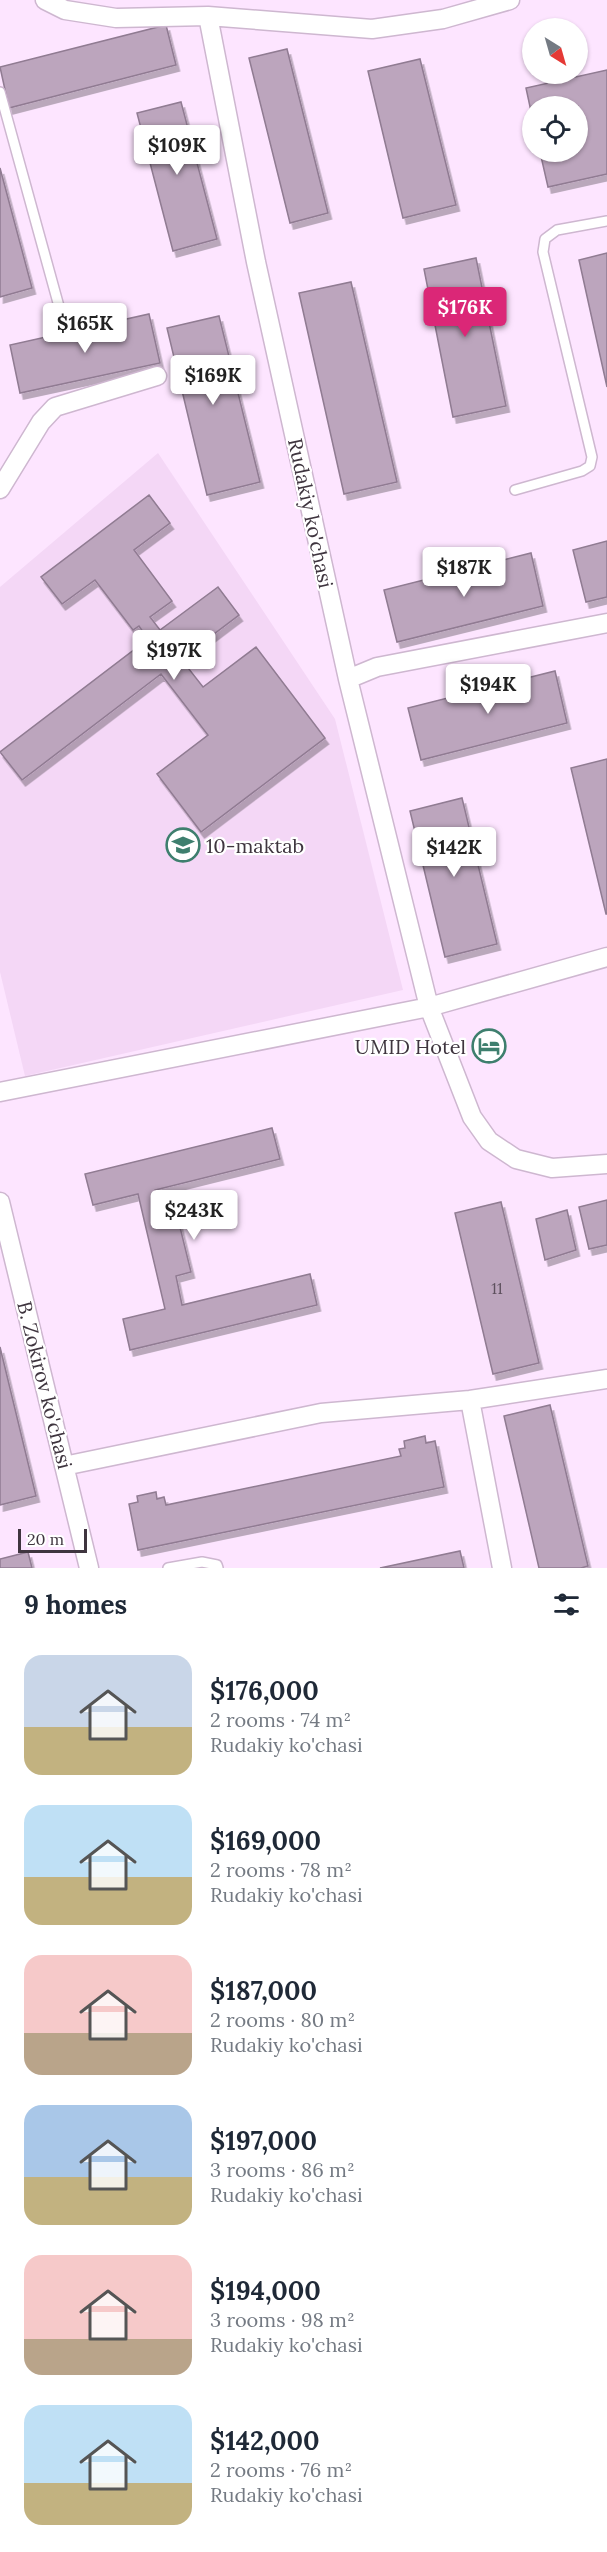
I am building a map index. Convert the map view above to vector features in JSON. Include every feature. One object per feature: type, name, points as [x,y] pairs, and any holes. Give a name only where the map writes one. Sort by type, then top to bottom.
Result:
[{"type":"street","points":[[45,0],[65,10],[116,18],[208,16],[372,29],[444,19],[510,0]]},
{"type":"street","name":"Rudakiy ko'chasi","points":[[208,16],[256,262],[348,679],[429,1007],[472,1117],[489,1141],[516,1159],[552,1168],[607,1164]]},
{"type":"street","points":[[0,489],[41,422],[55,407],[156,376]]},
{"type":"street","points":[[348,679],[377,667],[607,623]]},
{"type":"street","points":[[0,1092],[429,1007],[607,957]]},
{"type":"street","name":"B. Zokirov ko'chasi","points":[[0,1202],[89,1568]]},
{"type":"street","points":[[64,1466],[321,1413],[470,1400],[607,1379]]},
{"type":"street","points":[[470,1400],[502,1568]]},
{"type":"lane","points":[[0,92],[60,310]]},
{"type":"lane","points":[[515,490],[582,471],[590,466],[592,457],[543,252],[545,239],[557,230],[607,221]]},
{"type":"lane","points":[[168,1568],[202,1562],[217,1564],[218,1568]]},
{"type":"shaded area","name":"10-maktab","points":[[158,453],[335,719],[403,990],[25,1076],[0,972],[0,587]]},
{"type":"building","points":[[166,25],[176,65],[9,108],[0,67]]},
{"type":"building","points":[[287,49],[328,213],[290,223],[249,58]]},
{"type":"building","points":[[420,59],[456,205],[403,218],[368,71]]},
{"type":"building","points":[[607,70],[607,174],[548,187],[542,162],[588,162],[588,96],[528,96],[526,88],[544,84],[588,84],[588,74]]},
{"type":"building","points":[[181,102],[217,239],[173,251],[137,113]]},
{"type":"building","points":[[0,168],[32,288],[0,297]]},
{"type":"building","points":[[607,253],[607,387],[579,260]]},
{"type":"building","points":[[476,258],[506,406],[453,417],[424,269]]},
{"type":"building","points":[[351,282],[397,482],[344,494],[299,293]]},
{"type":"building","points":[[149,314],[160,363],[20,393],[10,345]]},
{"type":"building","points":[[219,316],[260,482],[207,495],[167,328]]},
{"type":"building","points":[[149,495],[170,523],[134,550],[172,601],[150,617],[160,630],[218,587],[239,615],[181,659],[203,687],[256,647],[325,738],[201,832],[157,774],[208,735],[161,674],[22,780],[0,752],[148,639],[139,626],[133,630],[95,580],[62,604],[41,577]]},
{"type":"building","points":[[607,541],[607,597],[586,602],[573,550]]},
{"type":"building","points":[[531,553],[543,606],[397,642],[384,590]]},
{"type":"building","points":[[555,671],[567,723],[421,760],[408,708]]},
{"type":"building","points":[[607,759],[607,914],[606,914],[571,768]]},
{"type":"building","points":[[462,798],[497,944],[445,957],[410,811]]},
{"type":"building","points":[[272,1128],[280,1159],[155,1190],[161,1214],[176,1211],[191,1272],[176,1276],[182,1305],[310,1274],[317,1305],[130,1350],[123,1319],[165,1309],[138,1194],[93,1205],[85,1174]]},
{"type":"building","points":[[607,1200],[607,1245],[589,1249],[579,1207]]},
{"type":"building","points":[[501,1202],[539,1363],[493,1374],[455,1213]]},
{"type":"building","points":[[567,1210],[576,1250],[545,1260],[536,1219]]},
{"type":"building","points":[[0,1347],[36,1496],[0,1505]]},
{"type":"building","points":[[550,1405],[588,1566],[581,1568],[539,1568],[504,1416]]},
{"type":"building","points":[[425,1436],[426,1443],[435,1441],[444,1487],[138,1550],[129,1504],[138,1502],[137,1496],[156,1492],[157,1499],[164,1497],[166,1505],[401,1456],[399,1449],[405,1448],[404,1441]]},
{"type":"building","points":[[460,1551],[464,1568],[380,1568]]},
{"type":"building","points":[[28,1552],[32,1568],[0,1568],[0,1559]]},
{"type":"place","name":"10-maktab","points":[[183,845]]},
{"type":"place","name":"UMID Hotel","points":[[489,1046]]}]
